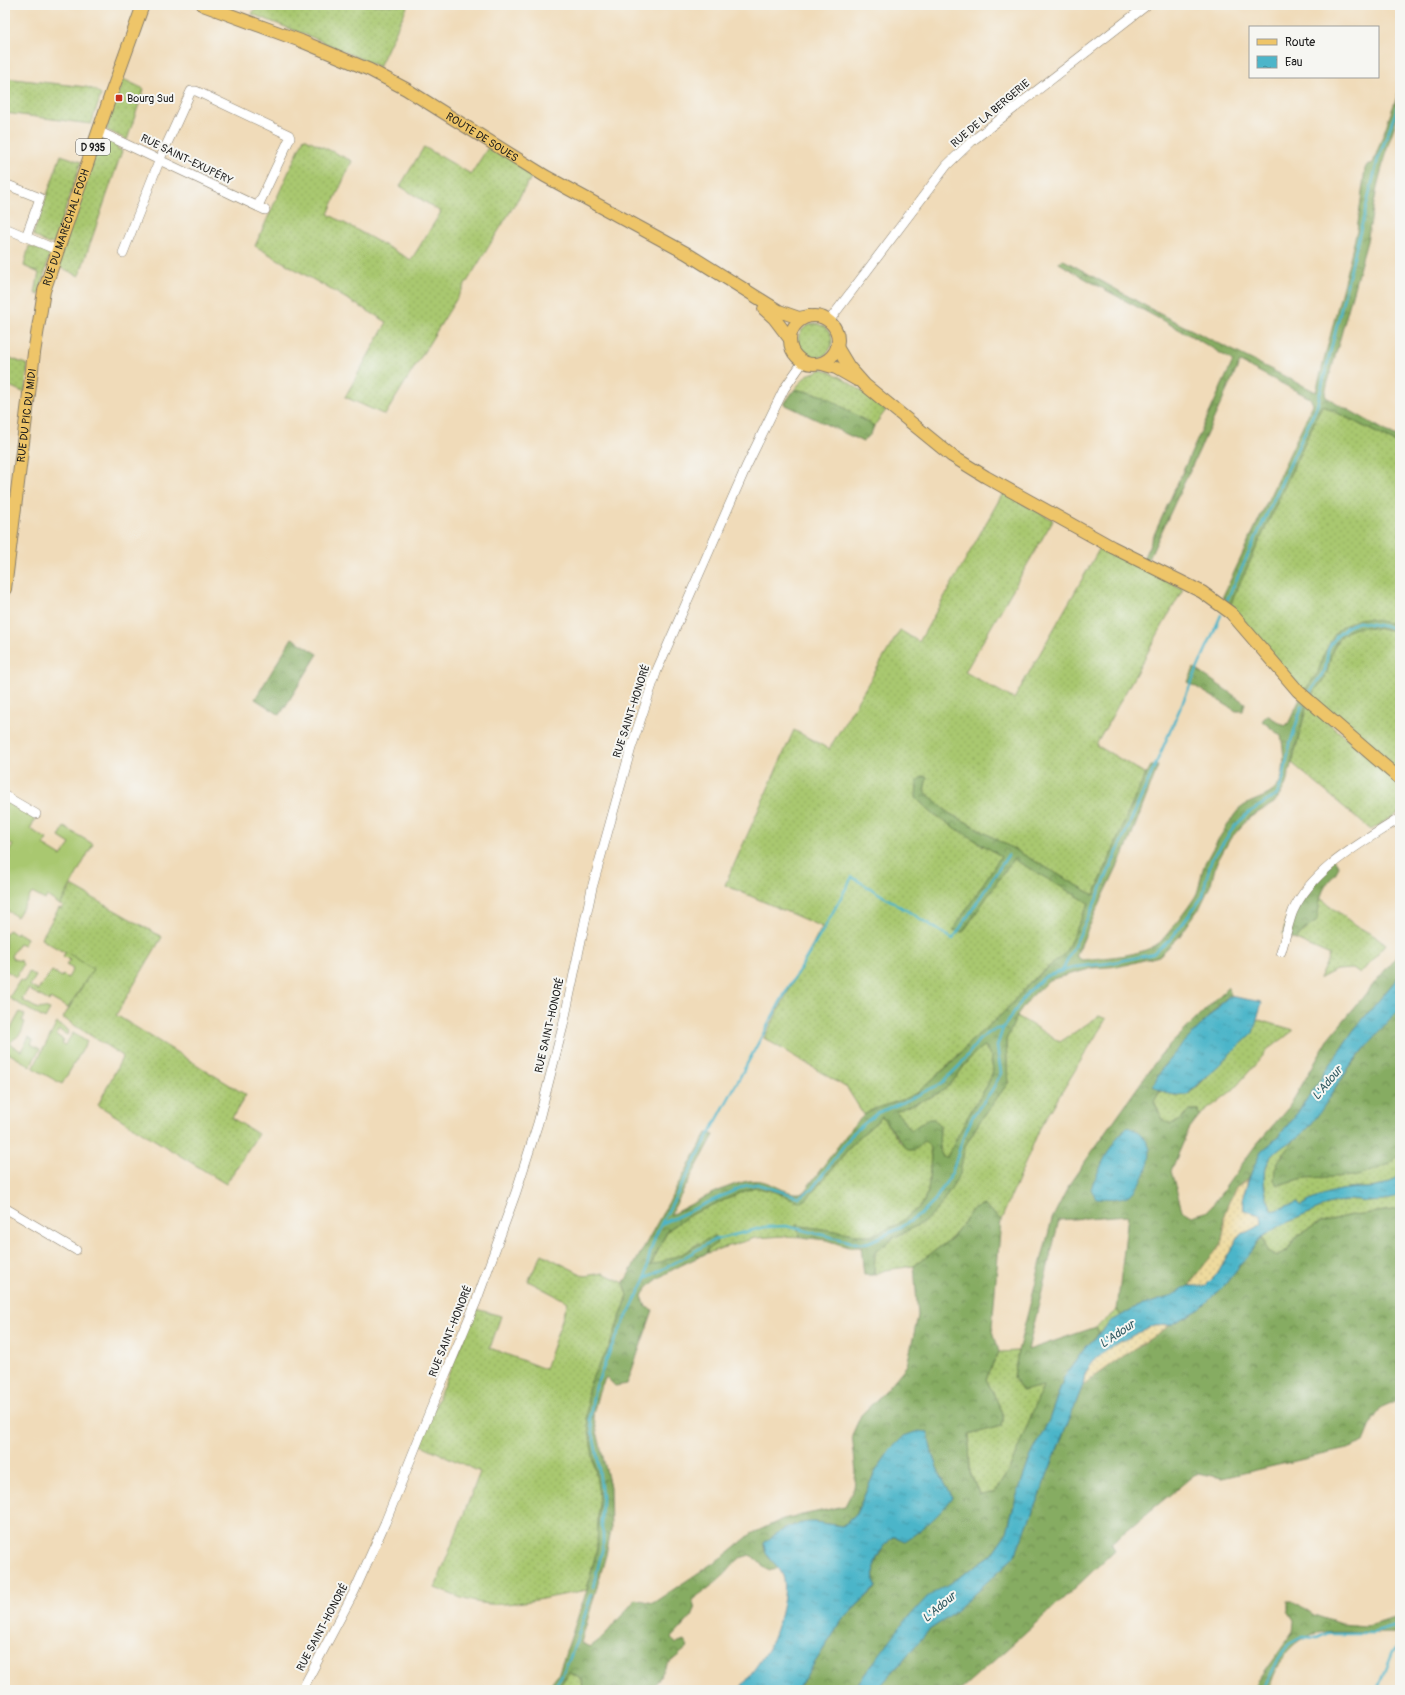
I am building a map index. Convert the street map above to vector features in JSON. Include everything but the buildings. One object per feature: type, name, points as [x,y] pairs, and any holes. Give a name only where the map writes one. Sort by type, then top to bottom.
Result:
[{"type":"main road","name":"RUE DU MARÉCHAL FOCH","points":[[44,291],[98,131],[143,5]]},
{"type":"main road","name":"ROUTE DE SOUES","points":[[203,5],[301,41],[370,70],[406,89],[545,176],[675,246],[749,294],[786,314],[799,318],[809,316]]},
{"type":"main road","name":"RUE DU PIC DU MIDI","points":[[5,589],[34,353],[44,291]]},
{"type":"main road","name":"ROUTE DE SOUES","points":[[749,294],[774,318],[790,339]]},
{"type":"main road","points":[[865,385],[850,367],[838,347],[836,331],[829,321],[820,317],[809,316],[800,320],[795,325],[791,333],[791,347],[796,356],[803,362],[822,364],[836,368],[865,385],[919,430],[959,460],[1112,548],[1202,592],[1231,613],[1298,691],[1340,729],[1396,775]]},
{"type":"main road","points":[[822,364],[830,358],[838,347]]},
{"type":"street","name":"RUE DE LA BERGERIE","points":[[829,321],[947,165],[972,141],[1147,5]]},
{"type":"street","name":"RUE SAINT-EXUPÉRY","points":[[98,131],[262,208],[290,138],[287,134],[266,124],[196,91],[191,91],[160,160]]},
{"type":"street","points":[[123,253],[160,160]]},
{"type":"street","points":[[5,184],[40,198],[26,237]]},
{"type":"street","points":[[5,228],[57,250]]},
{"type":"street","name":"RUE SAINT-HONORÉ","points":[[302,1690],[354,1592],[385,1523],[476,1302],[516,1192],[538,1124],[563,1026],[592,888],[631,748],[657,670],[746,467],[784,389],[803,362]]},
{"type":"street","points":[[5,796],[36,814]]},
{"type":"street","points":[[1281,952],[1294,911],[1318,877],[1340,858],[1400,818]]},
{"type":"street","points":[[5,1208],[76,1250]]},
{"type":"green space","points":[[257,5],[408,5],[379,67],[314,38],[252,14]]},
{"type":"green space","points":[[5,78],[86,87],[95,90],[101,95],[91,124],[5,113]]},
{"type":"green space","points":[[123,79],[144,89],[127,140],[107,130],[107,125]]},
{"type":"green space","points":[[1400,88],[1400,109],[1388,145],[1378,183],[1367,241],[1325,393],[1326,397],[1400,439],[1400,445],[1322,405],[1230,605],[1222,598],[1313,404],[1310,398],[1240,362],[1148,561],[1143,559],[1233,361],[1190,335],[1080,276],[1059,263],[1062,259],[1158,313],[1316,392],[1357,231],[1365,169],[1367,165],[1373,163]]},
{"type":"green space","points":[[304,138],[352,161],[328,214],[411,260],[441,212],[400,186],[424,147],[471,174],[489,146],[534,173],[385,415],[345,397],[387,322],[255,246]]},
{"type":"green space","points":[[111,140],[118,144],[117,148],[122,151],[79,276],[56,265],[98,147],[102,141]]},
{"type":"green space","points":[[61,155],[81,162],[54,243],[48,244],[33,235]]},
{"type":"green space","points":[[29,246],[50,253],[39,295],[35,293],[39,273],[24,266]]},
{"type":"green space","points":[[815,324],[827,329],[832,341],[827,353],[815,358],[803,353],[798,341],[803,329]]},
{"type":"green space","points":[[5,356],[28,365],[25,393],[5,384]]},
{"type":"green space","points":[[823,369],[848,382],[886,410],[874,426],[824,396],[795,389],[807,375]]},
{"type":"green space","points":[[795,389],[824,396],[874,426],[871,434],[863,442],[784,404]]},
{"type":"green space","points":[[1322,405],[1400,445],[1400,625],[1392,624],[1341,627],[1333,637],[1323,656],[1318,673],[1304,691],[1230,605]]},
{"type":"green space","points":[[1003,493],[1053,520],[965,672],[1014,699],[1101,546],[1183,589],[1096,745],[1146,774],[1094,895],[950,814],[924,791],[916,798],[934,815],[1001,856],[954,930],[963,932],[1013,858],[1089,903],[1065,953],[1031,982],[1003,1013],[969,1043],[951,1063],[917,1093],[902,1100],[874,1109],[864,1115],[847,1088],[764,1038],[822,927],[725,885],[794,730],[829,749],[900,630],[919,642]]},
{"type":"green space","points":[[1359,619],[1368,619],[1400,625],[1400,633],[1368,627],[1350,630],[1342,635],[1336,643],[1331,655],[1327,673],[1312,696],[1304,691],[1318,673],[1323,656],[1333,637],[1341,627]]},
{"type":"green space","points":[[1365,626],[1400,633],[1400,775],[1312,697],[1325,674],[1336,643],[1344,634],[1353,628]]},
{"type":"green space","points":[[292,638],[318,654],[280,715],[255,699]]},
{"type":"green space","points":[[1194,668],[1245,703],[1243,711],[1236,711],[1188,682]]},
{"type":"green space","points":[[1300,699],[1307,705],[1286,784],[1274,803],[1249,818],[1230,839],[1216,864],[1211,884],[1200,907],[1179,937],[1159,956],[1121,966],[1093,968],[1049,980],[1030,998],[1017,1016],[1006,1040],[1008,1083],[980,1121],[965,1146],[960,1174],[938,1209],[924,1222],[895,1237],[875,1252],[874,1275],[864,1275],[861,1247],[848,1247],[826,1240],[800,1237],[796,1225],[870,1236],[897,1225],[922,1205],[928,1192],[931,1156],[929,1145],[925,1141],[922,1142],[915,1150],[908,1150],[882,1117],[855,1141],[808,1198],[800,1202],[776,1192],[754,1187],[690,1215],[668,1230],[650,1266],[682,1254],[711,1237],[716,1236],[717,1243],[707,1250],[707,1253],[662,1276],[647,1289],[642,1296],[646,1307],[653,1310],[627,1384],[615,1386],[606,1377],[599,1391],[593,1414],[610,1487],[611,1530],[606,1555],[581,1643],[590,1647],[602,1638],[636,1599],[653,1603],[728,1553],[751,1534],[783,1519],[845,1506],[854,1488],[856,1472],[852,1435],[861,1415],[887,1389],[907,1365],[918,1316],[914,1266],[952,1238],[972,1210],[984,1205],[1001,1220],[992,1327],[999,1352],[986,1379],[1003,1413],[1001,1426],[969,1435],[970,1472],[979,1494],[994,1493],[1009,1470],[1043,1386],[1022,1391],[1014,1378],[1018,1351],[1052,1219],[1070,1183],[1161,1054],[1228,987],[1232,997],[1229,996],[1223,1001],[1163,1067],[1153,1086],[1160,1091],[1154,1102],[1162,1118],[1170,1124],[1179,1121],[1190,1110],[1198,1110],[1199,1116],[1189,1129],[1171,1171],[1182,1210],[1192,1216],[1206,1212],[1212,1206],[1255,1146],[1289,1107],[1330,1037],[1400,952],[1400,975],[1353,1031],[1298,1112],[1278,1137],[1261,1152],[1248,1180],[1237,1187],[1224,1215],[1224,1230],[1221,1245],[1189,1286],[1169,1297],[1134,1308],[1121,1316],[1117,1310],[1128,1215],[1059,1220],[1028,1350],[1096,1327],[1099,1333],[1085,1348],[1064,1377],[1049,1420],[1030,1458],[1016,1498],[1007,1532],[991,1555],[963,1575],[873,1663],[853,1690],[797,1690],[843,1619],[876,1588],[876,1560],[892,1537],[905,1541],[953,1497],[936,1466],[931,1450],[928,1432],[904,1436],[890,1450],[874,1474],[856,1514],[843,1526],[814,1522],[764,1543],[765,1551],[779,1568],[769,1571],[751,1555],[745,1556],[734,1563],[719,1580],[692,1600],[695,1609],[692,1616],[672,1638],[676,1644],[684,1641],[688,1647],[667,1665],[652,1690],[583,1690],[582,1680],[569,1672],[557,1690],[546,1690],[558,1675],[587,1590],[597,1548],[599,1494],[587,1417],[588,1389],[594,1374],[608,1350],[628,1296],[624,1283],[707,1133],[714,1135],[670,1215],[715,1192],[740,1183],[761,1181],[788,1192],[804,1192],[853,1126],[864,1115],[874,1109],[902,1100],[917,1093],[952,1063],[969,1043],[1003,1013],[1031,982],[1065,953],[1089,903],[1013,859],[963,932],[953,930],[1001,856],[934,815],[916,798],[917,781],[923,776],[927,777],[924,791],[950,814],[1094,895],[1143,781],[1151,766],[1158,766],[1129,842],[1076,956],[1082,960],[1122,956],[1151,948],[1162,940],[1195,897],[1206,861],[1235,814],[1245,805],[1264,797],[1275,790],[1281,779],[1284,767],[1284,754],[1281,736],[1262,721],[1267,715],[1285,726],[1289,722]],"holes":[[[985,1046],[991,1057],[993,1071],[987,1086],[972,1109],[947,1157],[943,1157],[939,1149],[940,1125],[934,1119],[928,1119],[911,1130],[896,1111],[941,1092],[950,1084],[979,1049]]]},
{"type":"green space","points":[[1307,705],[1400,783],[1400,812],[1371,830],[1292,763]]},
{"type":"green space","points":[[5,801],[35,819],[30,829],[47,839],[43,845],[61,856],[70,844],[59,837],[64,827],[93,844],[60,905],[47,896],[45,900],[32,893],[17,917],[5,909],[5,865],[10,857],[5,855],[6,851],[9,852],[13,845],[5,840]]},
{"type":"green space","points":[[1334,859],[1339,866],[1323,891],[1317,921],[1305,929],[1296,940],[1283,935],[1286,920]]},
{"type":"green space","points":[[72,886],[162,937],[116,1015],[246,1095],[232,1118],[258,1134],[226,1184],[98,1105],[123,1056],[63,1018],[93,969],[41,939],[59,908],[61,909],[63,906],[60,905]]},
{"type":"green space","points":[[1320,898],[1355,925],[1386,944],[1360,974],[1353,969],[1336,970],[1319,979],[1330,955],[1296,940],[1305,929],[1317,921]]},
{"type":"green space","points":[[8,930],[16,934],[17,932],[27,938],[24,945],[19,943],[11,956],[13,959],[21,961],[23,965],[16,977],[5,970],[5,935]]},
{"type":"green space","points":[[66,952],[93,969],[68,1008],[50,998],[49,1001],[28,989],[22,1000],[38,1009],[44,1008],[50,1010],[45,1019],[9,998],[20,980],[24,982],[29,972],[36,976],[30,986],[38,990],[52,971],[62,977],[63,975],[68,978],[73,969],[66,965],[70,960],[63,956]]},
{"type":"green space","points":[[1400,1009],[1400,1154],[1390,1164],[1358,1176],[1304,1178],[1278,1185],[1274,1180],[1275,1168],[1283,1154],[1294,1140],[1310,1126],[1348,1070],[1375,1036]]},
{"type":"green space","points":[[20,1012],[25,1015],[22,1021],[25,1022],[18,1036],[10,1044],[21,1051],[29,1037],[33,1040],[31,1044],[40,1049],[30,1066],[5,1051],[5,1039]]},
{"type":"green space","points":[[1017,1016],[1060,1042],[1099,1016],[1106,1019],[1040,1128],[1001,1220],[984,1205],[972,1210],[952,1238],[914,1266],[885,1270],[874,1275],[875,1252],[895,1237],[924,1222],[962,1159],[965,1146],[980,1121],[1008,1083],[1006,1040]]},
{"type":"green space","points":[[1256,1019],[1294,1030],[1268,1050],[1233,1090],[1199,1116],[1198,1110],[1190,1110],[1179,1121],[1170,1124],[1162,1118],[1154,1101],[1160,1091],[1178,1096],[1187,1095],[1253,1033]]},
{"type":"green space","points":[[57,1023],[69,1031],[67,1035],[59,1030],[56,1035],[64,1040],[62,1043],[65,1045],[73,1033],[87,1042],[62,1084],[33,1068]]},
{"type":"green space","points":[[985,1045],[991,1057],[993,1071],[987,1086],[972,1109],[947,1157],[943,1157],[939,1149],[940,1125],[920,1124],[911,1131],[896,1111],[941,1092],[950,1084],[974,1054]]},
{"type":"green space","points":[[882,1117],[900,1142],[915,1150],[922,1142],[926,1141],[929,1144],[931,1156],[928,1192],[922,1205],[897,1225],[870,1236],[796,1226],[800,1237],[784,1236],[755,1238],[707,1253],[707,1250],[699,1243],[682,1254],[650,1267],[668,1230],[690,1215],[754,1187],[776,1192],[800,1202],[819,1185],[855,1141]]},
{"type":"green space","points":[[1294,1140],[1290,1147],[1278,1185],[1304,1178],[1326,1176],[1390,1164],[1400,1154],[1400,1174],[1378,1187],[1341,1190],[1320,1196],[1300,1206],[1298,1202],[1273,1211],[1265,1190],[1264,1179],[1266,1170],[1269,1161],[1275,1153],[1283,1146]]},
{"type":"green space","points":[[1400,1193],[1400,1209],[1347,1216],[1321,1222],[1298,1235],[1287,1251],[1276,1257],[1269,1252],[1262,1237],[1279,1226],[1328,1205],[1350,1200],[1369,1202],[1394,1198]]},
{"type":"green space","points":[[1400,1209],[1400,1399],[1382,1407],[1373,1420],[1364,1442],[1347,1449],[1222,1478],[1199,1473],[1194,1475],[1111,1543],[1115,1550],[1075,1588],[961,1690],[877,1690],[929,1630],[949,1617],[1015,1556],[1083,1385],[1171,1325],[1200,1309],[1227,1282],[1262,1237],[1269,1252],[1276,1257],[1287,1251],[1298,1235],[1321,1222],[1347,1216]]},
{"type":"green space","points":[[542,1254],[585,1276],[603,1273],[624,1283],[628,1296],[608,1350],[594,1374],[587,1417],[599,1494],[597,1548],[587,1590],[538,1600],[513,1603],[490,1604],[476,1602],[435,1588],[480,1472],[419,1444],[476,1309],[501,1316],[490,1348],[545,1369],[568,1302],[528,1281]]},
{"type":"green space","points":[[1117,1310],[1121,1316],[1112,1321],[1099,1333],[1096,1327]]},
{"type":"green space","points":[[1018,1351],[1014,1378],[1044,1386],[1009,1470],[994,1493],[979,1494],[970,1472],[969,1435],[1001,1426],[1003,1413],[986,1379],[999,1352]]},
{"type":"green space","points":[[1287,1602],[1295,1602],[1314,1615],[1341,1624],[1367,1626],[1400,1617],[1400,1633],[1337,1631],[1317,1633],[1308,1636],[1299,1641],[1285,1654],[1279,1663],[1268,1690],[1254,1690],[1257,1682],[1293,1631],[1294,1621],[1287,1611]]},
{"type":"green space","points":[[569,1672],[582,1680],[583,1690],[557,1690]]},
{"type":"sand","points":[[1248,1180],[1243,1196],[1244,1210],[1261,1215],[1262,1224],[1240,1234],[1218,1273],[1205,1287],[1189,1286],[1221,1245],[1224,1230],[1224,1215],[1229,1202],[1237,1187]]},
{"type":"sand","points":[[1171,1325],[1083,1385],[1085,1374],[1096,1357],[1120,1342],[1151,1326]]},
{"type":"water","name":"L'Adour","points":[[1400,975],[1400,1009],[1353,1063],[1309,1127],[1272,1156],[1268,1162],[1264,1174],[1264,1187],[1273,1211],[1298,1202],[1300,1206],[1331,1192],[1378,1187],[1400,1174],[1400,1193],[1394,1198],[1384,1201],[1369,1202],[1350,1200],[1328,1205],[1279,1226],[1262,1237],[1227,1282],[1200,1309],[1171,1325],[1151,1326],[1120,1342],[1097,1357],[1085,1373],[1083,1385],[1015,1556],[949,1617],[929,1630],[877,1690],[853,1690],[900,1627],[927,1597],[963,1575],[991,1555],[1007,1532],[1016,1498],[1030,1458],[1049,1420],[1064,1377],[1085,1348],[1112,1321],[1134,1308],[1169,1297],[1189,1286],[1205,1286],[1218,1273],[1240,1234],[1262,1224],[1261,1215],[1244,1210],[1243,1196],[1253,1168],[1261,1152],[1278,1137],[1298,1112],[1353,1031]]},
{"type":"water","points":[[1229,996],[1262,1002],[1253,1033],[1187,1095],[1169,1094],[1153,1086],[1163,1067],[1179,1048]]},
{"type":"water","points":[[1125,1128],[1134,1129],[1141,1134],[1150,1148],[1150,1157],[1144,1176],[1132,1193],[1127,1196],[1116,1198],[1096,1198],[1091,1189],[1094,1181],[1110,1149]]},
{"type":"water","points":[[918,1431],[928,1432],[931,1450],[936,1466],[953,1497],[931,1521],[905,1541],[892,1537],[886,1544],[876,1560],[874,1571],[876,1587],[843,1619],[797,1690],[739,1690],[771,1643],[781,1614],[783,1603],[783,1576],[781,1571],[766,1553],[764,1543],[781,1531],[801,1523],[815,1522],[843,1526],[856,1514],[874,1474],[890,1450],[904,1436]]},
{"type":"waterway","points":[[1227,600],[1317,406],[1378,159],[1400,101]]},
{"type":"waterway","points":[[1062,971],[1093,907],[1221,615]]},
{"type":"waterway","points":[[1310,692],[1325,670],[1328,651],[1331,644],[1348,626],[1359,622],[1400,629]]},
{"type":"waterway","points":[[593,1587],[603,1547],[601,1525],[602,1497],[598,1460],[590,1418],[594,1391],[612,1346],[646,1278],[714,1240],[765,1227],[786,1226],[860,1244],[869,1242],[896,1230],[920,1215],[935,1200],[952,1173],[963,1138],[973,1116],[992,1090],[1001,1073],[997,1046],[1003,1028],[1028,992],[1046,976],[1075,967],[1110,963],[1153,954],[1171,939],[1203,896],[1212,859],[1234,827],[1248,813],[1277,795],[1283,779],[1290,744],[1302,706]]},
{"type":"waterway","points":[[661,1224],[783,997],[826,925],[852,877],[953,939],[1008,855]]},
{"type":"waterway","points":[[646,1278],[650,1250],[661,1224],[744,1186],[757,1184],[799,1197],[812,1189],[853,1133],[877,1113],[904,1102],[942,1083],[960,1065],[979,1040],[993,1030],[1002,1028]]},
{"type":"waterway","points":[[552,1690],[571,1656],[592,1594]]},
{"type":"waterway","points":[[1262,1690],[1278,1658],[1289,1644],[1302,1637],[1317,1638],[1328,1633],[1373,1633],[1400,1625]]},
{"type":"waterway","points":[[1377,1690],[1392,1652],[1400,1646]]},
{"type":"place","name":"Bourg Sud","points":[[119,98]]}]
